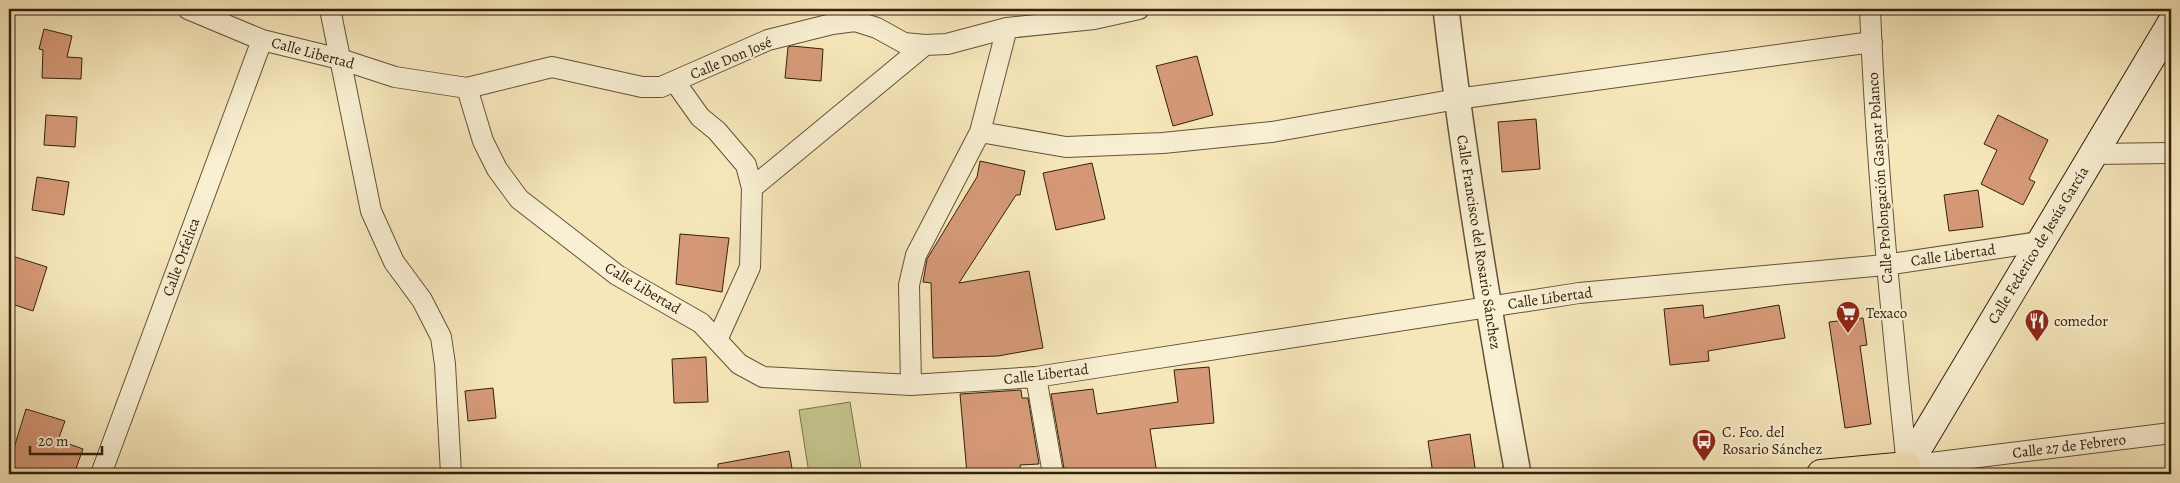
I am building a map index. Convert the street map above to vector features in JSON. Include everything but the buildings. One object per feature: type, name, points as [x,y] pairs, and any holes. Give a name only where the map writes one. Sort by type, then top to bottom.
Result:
[{"type":"main road","name":"Calle Federico de Jesús García","points":[[1907,470],[2039,242],[2171,24]]},
{"type":"main road","points":[[1821,474],[1907,470]]},
{"type":"street","name":"Calle Libertad","points":[[188,9],[262,40],[340,59],[395,77],[467,88],[483,140],[497,169],[519,199],[617,276],[701,323],[739,364],[764,377],[911,385],[1036,377],[1579,293],[1885,265],[2039,242]]},
{"type":"street","points":[[330,9],[371,211],[394,262],[422,300],[441,337],[445,364],[451,474]]},
{"type":"street","name":"Calle Don José","points":[[467,88],[552,67],[642,87],[660,87],[768,40],[832,24],[876,18],[904,43],[925,45],[947,44],[1007,28],[1094,19],[1140,9]]},
{"type":"street","name":"Calle Francisco del Rosario Sánchez","points":[[1446,9],[1457,99],[1488,307],[1518,474]]},
{"type":"street","name":"Calle Prolongación Gaspar Polanco","points":[[1870,9],[1885,265],[1907,470]]},
{"type":"street","points":[[911,385],[909,285],[914,263],[980,132],[1007,28]]},
{"type":"street","name":"Calle Orfelica","points":[[101,474],[262,40]]},
{"type":"street","points":[[980,132],[1066,147],[1163,143],[1272,132],[1457,99],[1872,42]]},
{"type":"street","points":[[752,188],[925,45]]},
{"type":"street","points":[[675,82],[700,117],[717,131],[746,165],[752,188],[750,266],[717,340]]},
{"type":"street","points":[[2093,154],[2171,153]]},
{"type":"street","points":[[1036,377],[1053,474]]},
{"type":"street","name":"Calle 27 de Febrero","points":[[1907,470],[2171,433]]},
{"type":"green space","points":[[850,402],[862,474],[809,474],[799,410]]},
{"type":"place","name":"Texaco","points":[[1848,334]]},
{"type":"place","name":"comedor","points":[[2037,342]]},
{"type":"place","name":"C. Fco. del Rosario Sánchez","points":[[1704,462]]}]
